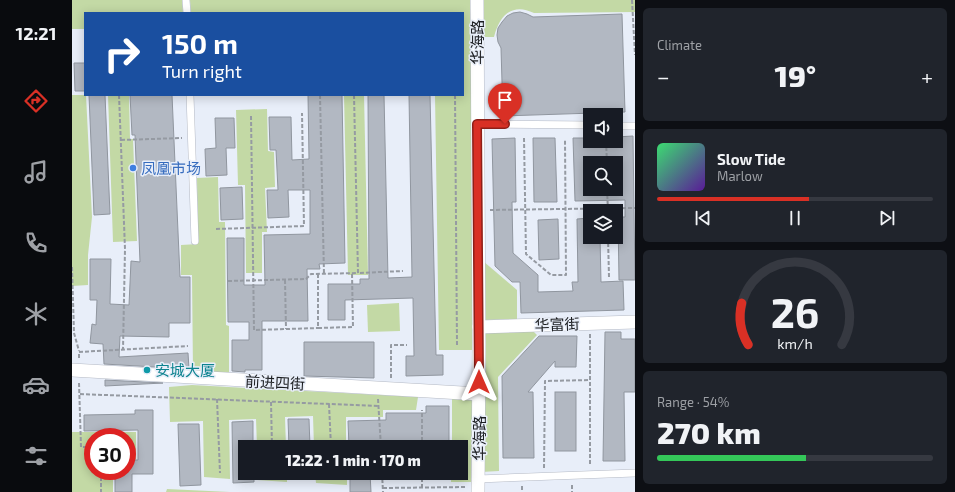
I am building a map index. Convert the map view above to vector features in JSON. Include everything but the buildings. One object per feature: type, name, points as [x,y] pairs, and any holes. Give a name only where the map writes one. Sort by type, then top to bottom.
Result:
[{"type":"street","name":"华海路","points":[[477,0],[479,327],[478,486]]},
{"type":"street","name":"华富街","points":[[479,327],[635,322]]},
{"type":"street","name":"前进四街","points":[[76,370],[479,394]]},
{"type":"lane","points":[[186,0],[187,12]]},
{"type":"lane","points":[[190,96],[195,241]]},
{"type":"lane","points":[[477,124],[583,126]]},
{"type":"lane","points":[[623,126],[635,126]]},
{"type":"lane","points":[[478,486],[544,476],[635,473]]},
{"type":"path","points":[[632,0],[635,55]]},
{"type":"path","points":[[119,96],[125,249],[124,349]]},
{"type":"path","points":[[320,96],[324,274]]},
{"type":"path","points":[[354,96],[358,273]]},
{"type":"path","points":[[455,96],[457,344]]},
{"type":"path","points":[[216,229],[304,226],[302,113]]},
{"type":"path","points":[[250,116],[254,330],[353,327],[352,273]]},
{"type":"path","points":[[120,140],[192,137]]},
{"type":"path","points":[[524,138],[526,254],[551,275],[566,275],[565,139]]},
{"type":"path","points":[[623,209],[635,208]]},
{"type":"path","points":[[478,210],[583,209]]},
{"type":"path","points":[[608,244],[609,277]]},
{"type":"path","points":[[72,267],[74,333],[79,352],[76,370],[80,394],[81,447],[84,447]]},
{"type":"path","points":[[228,281],[306,279],[311,274],[403,271]]},
{"type":"path","points":[[318,274],[318,328]]},
{"type":"path","points":[[285,280],[286,329]]},
{"type":"path","points":[[590,323],[590,475]]},
{"type":"path","points":[[391,389],[391,345],[407,345]]},
{"type":"path","points":[[79,352],[188,346]]},
{"type":"path","points":[[544,476],[545,381],[590,380]]},
{"type":"path","points":[[378,388],[381,440]]},
{"type":"path","points":[[80,394],[379,406]]},
{"type":"path","points":[[217,400],[220,473]]},
{"type":"path","points":[[271,402],[272,440]]},
{"type":"path","points":[[329,404],[331,440]]},
{"type":"path","points":[[422,410],[422,440]]},
{"type":"path","points":[[101,480],[101,492]]},
{"type":"path","points":[[382,480],[383,492]]},
{"type":"path","points":[[422,480],[422,488]]},
{"type":"path","points":[[383,488],[478,486]]},
{"type":"green space","points":[[72,0],[182,0],[183,12],[84,12],[84,29],[72,29]]},
{"type":"green space","points":[[190,0],[473,0],[474,350],[439,350],[435,96],[464,96],[464,12],[191,12]]},
{"type":"green space","points":[[483,0],[635,0],[635,12],[534,13],[519,9],[513,10],[503,17],[496,29],[494,37],[483,37]]},
{"type":"green space","points":[[72,95],[84,95],[86,96],[92,217],[88,255],[88,285],[72,286]]},
{"type":"green space","points":[[108,96],[129,96],[130,139],[133,139],[137,241],[113,242]]},
{"type":"green space","points":[[344,96],[364,96],[368,275],[348,275]]},
{"type":"green space","points":[[267,109],[268,151],[274,152],[275,187],[265,188],[267,232],[262,232],[262,273],[246,273],[245,185],[238,185],[236,110]]},
{"type":"green space","points":[[218,177],[219,222],[225,222],[226,325],[229,326],[229,376],[193,373],[192,275],[181,275],[181,245],[198,244],[197,178]]},
{"type":"green space","points":[[483,261],[517,290],[517,319],[484,320]]},
{"type":"green space","points":[[399,303],[400,331],[368,332],[367,305]]},
{"type":"green space","points":[[530,328],[537,335],[498,377],[499,471],[481,472],[482,330]]},
{"type":"green space","points":[[192,385],[418,397],[416,410],[383,410],[383,417],[346,417],[346,440],[314,440],[313,416],[285,417],[286,440],[257,440],[256,419],[229,420],[230,479],[204,477],[203,421],[170,422],[169,387]]},
{"type":"green space","points":[[452,399],[474,399],[473,482],[451,482],[451,480],[468,480],[468,440],[452,440]]},
{"type":"green space","points":[[72,432],[84,432],[84,480],[113,480],[113,492],[72,492]]},
{"type":"green space","points":[[257,480],[287,480],[287,482]]},
{"type":"green space","points":[[316,480],[347,480],[347,485],[316,483]]},
{"type":"green space","points":[[167,489],[230,492],[166,492]]},
{"type":"place","name":"凤凰市场","points":[[133,168]]},
{"type":"place","name":"安城大厦","points":[[147,370]]},
{"type":"route","points":[[479,382],[477,124],[505,124]]}]
